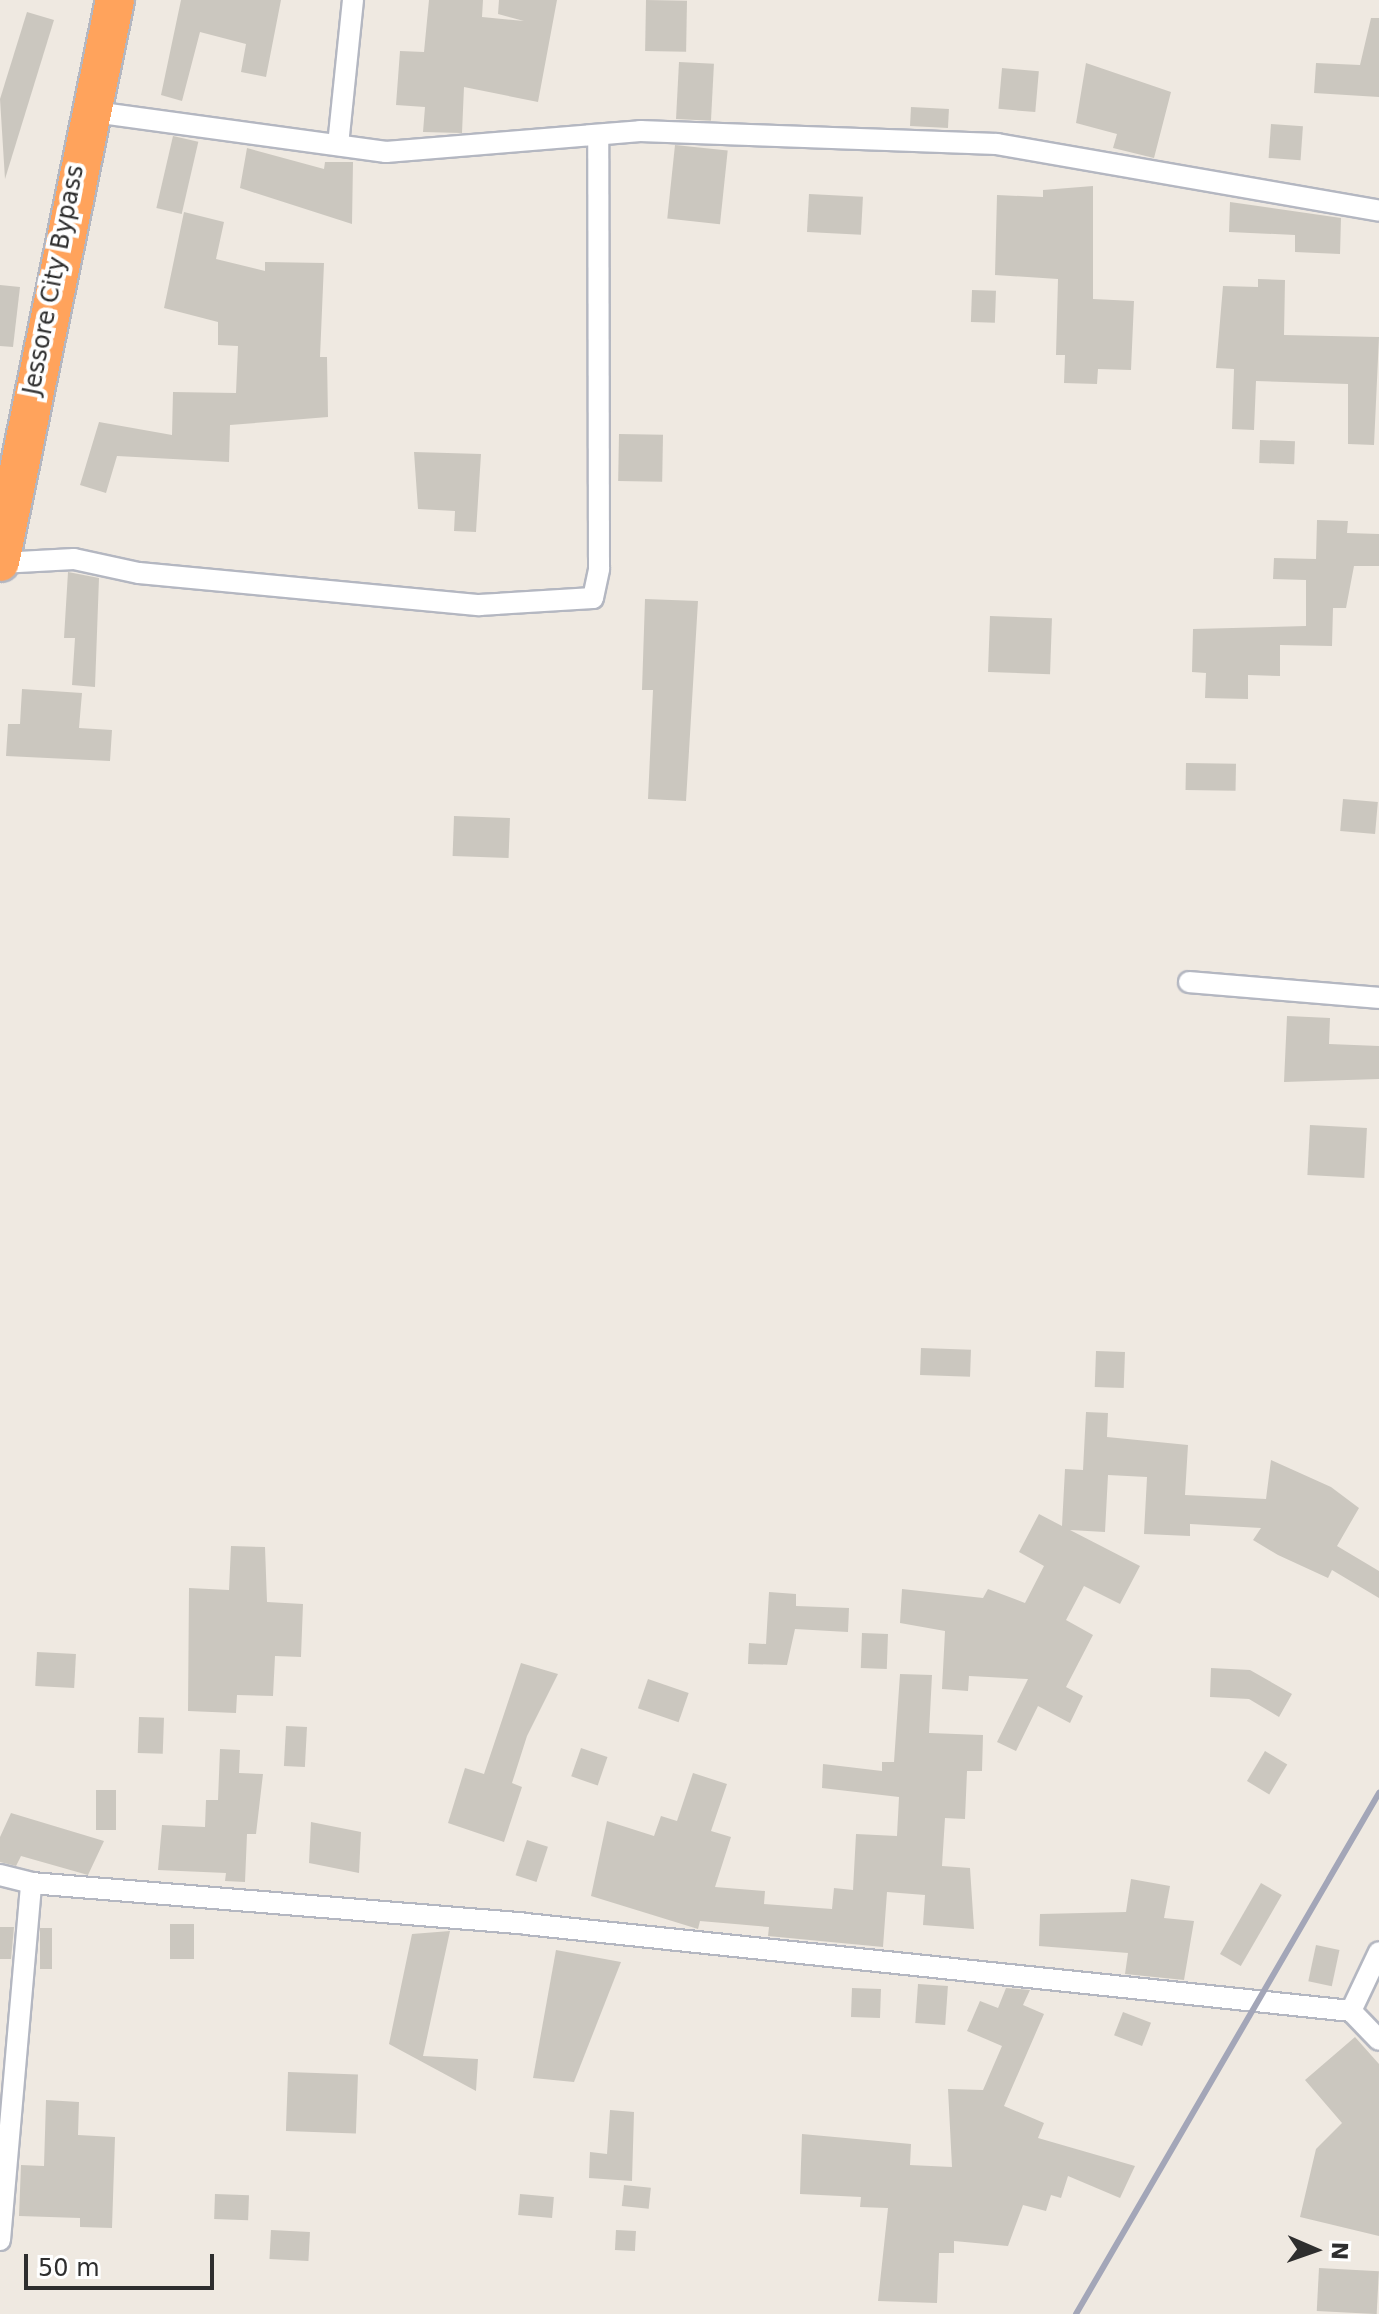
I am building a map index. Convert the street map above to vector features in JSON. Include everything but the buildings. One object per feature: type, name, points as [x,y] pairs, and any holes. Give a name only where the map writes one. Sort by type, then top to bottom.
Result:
[{"type":"highway","name":"Jessore City Bypass","points":[[0,562],[87,111],[115,0]]},
{"type":"street","points":[[338,145],[353,0]]},
{"type":"street","points":[[87,111],[386,152],[598,139],[640,131],[997,144],[1379,211]]},
{"type":"street","points":[[0,562],[74,559],[139,573],[479,605],[593,598],[599,569],[598,139]]},
{"type":"street","points":[[1189,982],[1379,998]]},
{"type":"street","points":[[0,1875],[31,1883],[526,1924],[1351,2011],[1379,2040]]},
{"type":"street","points":[[0,2240],[31,1883]]},
{"type":"street","points":[[1351,2011],[1379,1952]]},
{"type":"railway","points":[[1076,2314],[1379,1793]]}]
